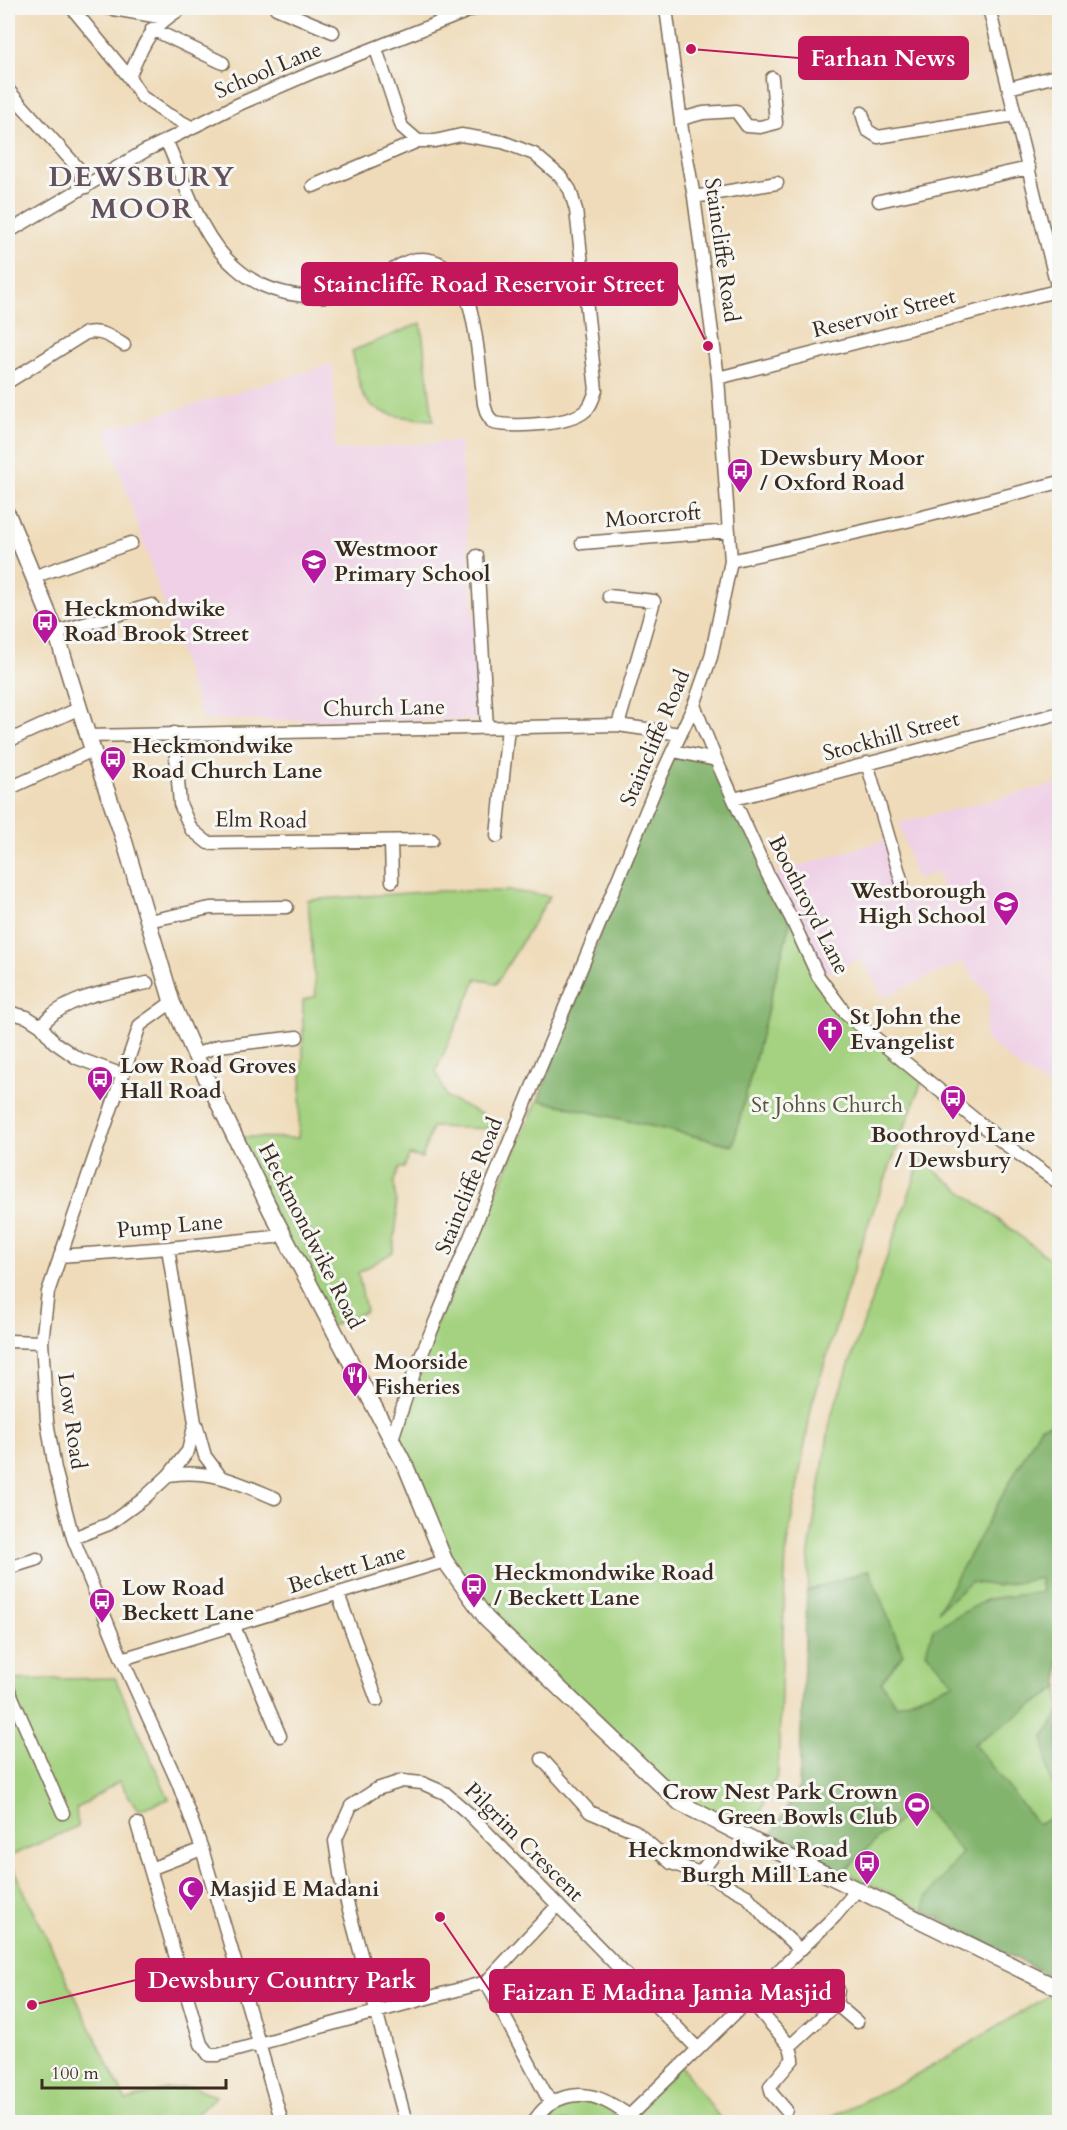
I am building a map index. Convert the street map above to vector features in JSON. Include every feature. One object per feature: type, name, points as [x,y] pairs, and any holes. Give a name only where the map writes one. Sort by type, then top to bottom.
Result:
[{"type":"main road","name":"Heckmondwike Road","points":[[8,515],[56,632],[90,743],[124,840],[172,1002],[195,1055],[282,1233],[406,1467],[446,1561],[486,1618],[680,1803],[1059,1989]]},
{"type":"street","points":[[72,8],[129,77],[142,97],[166,114],[193,128]]},
{"type":"street","points":[[108,8],[165,18]]},
{"type":"street","points":[[129,77],[152,29],[182,8]]},
{"type":"street","points":[[276,8],[333,32]]},
{"type":"street","name":"School Lane","points":[[9,228],[86,187],[145,151],[237,105],[301,77],[476,8]]},
{"type":"street","name":"Staincliffe Road","points":[[391,1442],[414,1373],[656,787],[694,705],[711,657],[731,561],[718,378],[666,8]]},
{"type":"street","points":[[989,8],[1059,290]]},
{"type":"street","points":[[152,29],[223,63]]},
{"type":"street","points":[[376,49],[402,127],[418,141]]},
{"type":"street","points":[[1009,88],[1059,75]]},
{"type":"street","points":[[681,119],[703,113],[736,111],[747,126],[760,127],[776,123],[772,78]]},
{"type":"street","points":[[8,90],[78,168],[86,187]]},
{"type":"street","points":[[862,113],[867,130],[878,137],[1016,115]]},
{"type":"street","points":[[166,140],[193,204],[213,243],[235,268],[262,286],[303,297],[341,294],[370,284],[396,268],[418,259],[439,261],[460,282],[466,297],[487,414],[493,423],[506,425],[546,423],[578,416],[588,408],[596,390],[576,210],[570,190],[561,177],[534,154],[503,142],[461,135],[435,141],[418,141],[313,186]]},
{"type":"street","points":[[879,201],[1029,168]]},
{"type":"street","points":[[694,197],[777,183]]},
{"type":"street","name":"Reservoir Street","points":[[718,378],[1059,290]]},
{"type":"street","points":[[8,382],[87,333],[96,331],[104,333],[124,345]]},
{"type":"street","points":[[731,561],[903,522],[1059,482]]},
{"type":"street","name":"Moorcroft","points":[[582,543],[729,531]]},
{"type":"street","points":[[33,577],[76,560],[131,543]]},
{"type":"street","points":[[477,556],[488,728]]},
{"type":"street","points":[[609,596],[654,601],[618,725]]},
{"type":"street","points":[[56,632],[152,605]]},
{"type":"street","name":"Boothroyd Lane","points":[[694,705],[768,875],[818,976],[846,1014],[1005,1144],[1059,1184]]},
{"type":"street","points":[[8,741],[80,708]]},
{"type":"street","name":"Stockhill Street","points":[[734,799],[1059,714]]},
{"type":"street","name":"Church Lane","points":[[90,743],[174,733],[618,725],[680,734]]},
{"type":"street","points":[[497,836],[508,727]]},
{"type":"street","name":"Elm Road","points":[[174,733],[180,804],[191,829],[208,843],[432,840]]},
{"type":"street","points":[[10,788],[90,743]]},
{"type":"street","points":[[674,751],[716,760]]},
{"type":"street","points":[[867,763],[902,883]]},
{"type":"street","points":[[391,842],[392,881]]},
{"type":"street","points":[[148,921],[210,908],[287,907]]},
{"type":"street","points":[[41,1026],[55,1012],[67,1005],[109,991],[147,983]]},
{"type":"street","name":"Low Road","points":[[172,1002],[140,1025],[48,1292],[42,1342],[46,1421],[55,1469],[73,1538],[122,1659],[178,1783],[202,1849],[282,2122]]},
{"type":"street","points":[[8,1012],[27,1017],[41,1026],[54,1042],[77,1058],[123,1075]]},
{"type":"street","points":[[195,1055],[218,1046],[297,1037]]},
{"type":"street","name":"Pump Lane","points":[[60,1256],[168,1248],[274,1237],[282,1233]]},
{"type":"street","points":[[168,1248],[195,1423],[205,1456],[220,1476]]},
{"type":"street","points":[[8,1341],[42,1342]]},
{"type":"street","points":[[73,1538],[110,1524],[170,1475],[188,1451],[195,1423]]},
{"type":"street","points":[[170,1475],[188,1473],[220,1476],[275,1498]]},
{"type":"street","points":[[8,1568],[37,1559]]},
{"type":"street","name":"Beckett Lane","points":[[122,1659],[446,1561]]},
{"type":"street","points":[[338,1594],[377,1700]]},
{"type":"street","points":[[233,1624],[280,1736]]},
{"type":"street","points":[[8,1688],[63,1813]]},
{"type":"street","points":[[542,1759],[590,1812],[635,1831],[671,1863],[747,1896],[800,1950]]},
{"type":"street","name":"Pilgrim Crescent","points":[[406,2122],[340,1880],[335,1841],[351,1806],[377,1789],[402,1781],[422,1783],[445,1793],[468,1813],[698,2049]]},
{"type":"street","points":[[137,1824],[201,2044],[209,2055],[218,2055],[486,1982],[558,1905]]},
{"type":"street","points":[[150,1869],[202,1849]]},
{"type":"street","points":[[700,1874],[713,1856]]},
{"type":"street","points":[[534,2122],[550,2102],[575,2094],[603,2100],[626,2119],[835,1916],[857,1890]]},
{"type":"street","points":[[790,2046],[836,2004],[838,1990],[833,1977]]},
{"type":"street","points":[[486,1982],[550,2102]]},
{"type":"street","points":[[750,2000],[790,2046],[793,2059],[770,2085],[772,2094],[786,2110]]},
{"type":"street","points":[[836,2004],[857,2022]]},
{"type":"shaded area","name":"Westmoor Primary School","points":[[333,364],[335,450],[460,441],[482,720],[202,720],[106,430]]},
{"type":"shaded area","name":"Westborough High School","points":[[1059,783],[1059,1094],[1020,1068],[984,1038],[990,997],[962,962],[883,997],[862,958],[818,976],[768,875],[885,840],[901,892],[906,892],[910,904],[944,893],[937,872],[916,879],[899,823]]},
{"type":"green space","points":[[421,323],[433,420],[393,415],[374,407],[362,392],[352,351]]},
{"type":"green space","points":[[674,751],[716,760],[791,918],[733,1145],[538,1100],[656,787]]},
{"type":"green space","points":[[438,891],[510,891],[550,896],[496,984],[477,978],[436,1071],[447,1098],[501,1123],[497,1129],[432,1127],[422,1158],[409,1155],[404,1168],[399,1168],[394,1181],[397,1218],[393,1252],[358,1273],[366,1311],[332,1326],[236,1137],[298,1138],[303,1058],[303,1000],[316,996],[308,900]]},
{"type":"green space","name":"St Johns Church","points":[[791,918],[846,1014],[924,1076],[866,1230],[812,1404],[786,1551],[778,1774],[753,1829],[680,1803],[486,1618],[445,1561],[391,1442],[414,1373],[538,1100],[733,1145]]},
{"type":"green space","points":[[921,1160],[1059,1266],[1059,1983],[1048,1975],[925,1911],[771,1836],[799,1787],[809,1552],[831,1416]]},
{"type":"green space","points":[[1059,1421],[1059,1688],[974,1744],[1038,1825],[1059,1813],[1059,1983],[1048,1975],[925,1911],[926,1898],[962,1853],[920,1803],[878,1838],[844,1872],[771,1836],[799,1787],[807,1591],[869,1570],[903,1654],[881,1682],[896,1705],[954,1683],[926,1652],[933,1629],[988,1599],[1042,1592],[1040,1578],[997,1586],[971,1582],[938,1611],[1041,1426]]},
{"type":"green space","points":[[115,1678],[169,1799],[138,1810],[119,1781],[76,1809],[78,1826],[8,1857],[8,1706],[18,1702],[8,1680]]},
{"type":"green space","points":[[1059,1713],[1059,1796],[1049,1776],[1044,1738]]},
{"type":"green space","points":[[8,1858],[126,2101],[166,2089],[194,2087],[216,2096],[188,2122],[8,2122]]},
{"type":"green space","points":[[1059,1989],[1059,2122],[820,2122],[919,2074]]},
{"type":"green space","points":[[681,2066],[723,2122],[623,2122]]},
{"type":"green space","points":[[575,2099],[603,2105],[615,2114],[606,2122],[540,2122],[549,2110]]},
{"type":"place","name":"Farhan News","points":[[691,49]]},
{"type":"place","name":"Staincliffe Road Reservoir Street","points":[[708,346]]},
{"type":"place","name":"Dewsbury Moor / Oxford Road","points":[[740,494]]},
{"type":"place","name":"Westmoor Primary School","points":[[314,585]]},
{"type":"place","name":"Heckmondwike Road Brook Street","points":[[45,645]]},
{"type":"place","name":"Heckmondwike Road Church Lane","points":[[113,782]]},
{"type":"place","name":"Westborough High School","points":[[1006,927]]},
{"type":"place","name":"St John the Evangelist","points":[[830,1053]]},
{"type":"place","name":"Low Road Groves Hall Road","points":[[100,1102]]},
{"type":"place","name":"Boothroyd Lane / Dewsbury","points":[[953,1121]]},
{"type":"place","name":"Moorside Fisheries","points":[[355,1398]]},
{"type":"place","name":"Heckmondwike Road / Beckett Lane","points":[[474,1609]]},
{"type":"place","name":"Low Road Beckett Lane","points":[[102,1624]]},
{"type":"place","name":"Crow Nest Park Crown Green Bowls Club","points":[[917,1828]]},
{"type":"place","name":"Heckmondwike Road Burgh Mill Lane","points":[[867,1886]]},
{"type":"place","name":"Masjid E Madani","points":[[191,1912]]},
{"type":"place","name":"Faizan E Madina Jamia Masjid","points":[[440,1917]]},
{"type":"place","name":"Dewsbury Country Park","points":[[32,2005]]},
{"type":"district","name":"DEWSBURY MOOR","points":[[142,193]]}]
